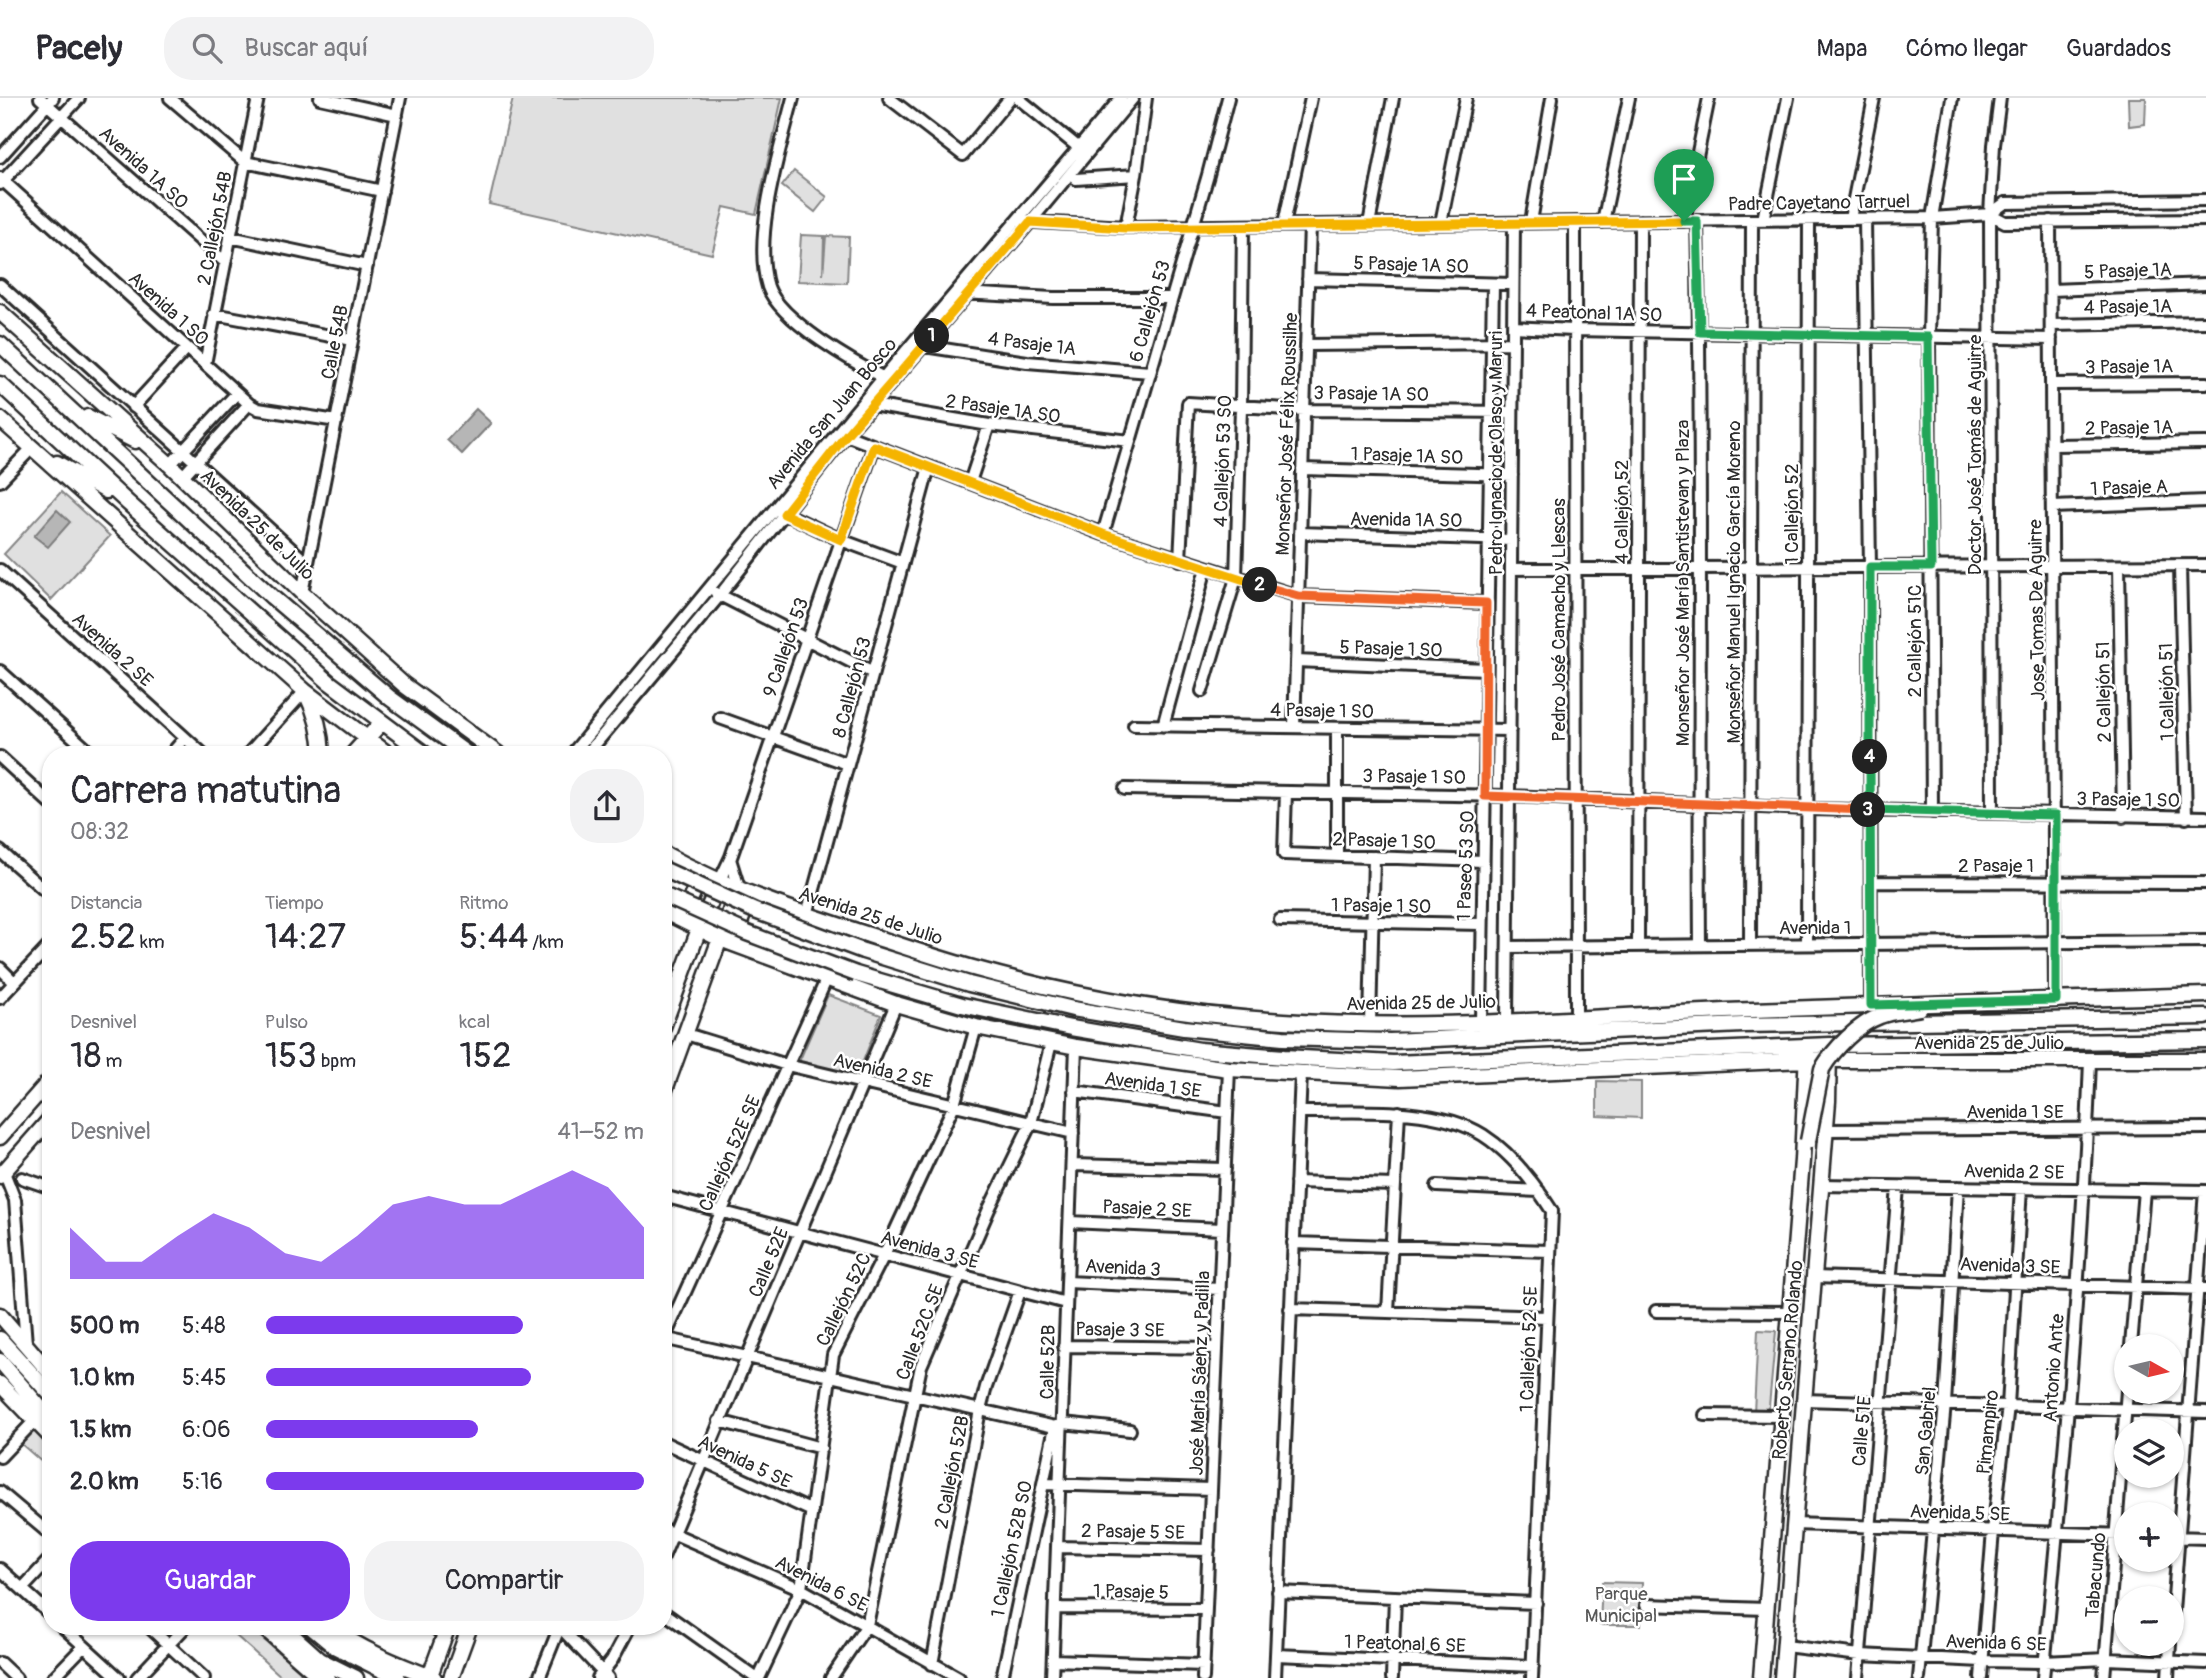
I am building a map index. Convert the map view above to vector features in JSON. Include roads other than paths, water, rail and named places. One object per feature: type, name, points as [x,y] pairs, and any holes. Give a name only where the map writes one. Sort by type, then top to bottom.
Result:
[{"type":"main road","name":"Avenida 25 de Julio","points":[[0,312],[182,477],[302,593],[404,685],[486,746]]},
{"type":"main road","points":[[0,345],[272,597],[390,698],[454,746]]},
{"type":"main road","points":[[0,384],[128,503],[329,682],[414,746]]},
{"type":"main road","points":[[70,408],[152,450]]},
{"type":"main road","points":[[0,419],[305,691],[374,746]]},
{"type":"main road","points":[[31,449],[128,503]]},
{"type":"main road","points":[[329,682],[354,729]]},
{"type":"main road","points":[[305,691],[315,711],[322,746]]},
{"type":"main road","points":[[390,698],[482,743]]},
{"type":"main road","points":[[361,746],[382,722]]},
{"type":"main road","points":[[388,746],[397,733]]},
{"type":"main road","name":"Avenida 25 de Julio","points":[[672,857],[738,888],[807,915],[973,969],[1076,993],[1180,1010],[1270,1020],[1370,1024],[1481,1022],[1871,1005],[2206,995]]},
{"type":"main road","points":[[672,911],[690,900],[695,890],[696,869]]},
{"type":"main road","name":"Avenida 25 de Julio","points":[[672,873],[755,911],[863,951],[969,984],[1073,1009],[1184,1028],[1283,1038],[1390,1041],[1693,1026],[2206,1017]]},
{"type":"main road","points":[[672,989],[720,880]]},
{"type":"main road","points":[[672,1071],[738,888]]},
{"type":"main road","points":[[738,945],[736,939],[741,917],[751,901],[760,897]]},
{"type":"main road","name":"Avenida 25 de Julio","points":[[672,899],[747,933],[856,974],[962,1006],[1200,1050],[1393,1063],[1807,1053]]},
{"type":"main road","name":"Avenida 25 de Julio","points":[[672,916],[720,939],[895,1004],[976,1027],[1051,1043],[1229,1069],[1400,1078],[1807,1053],[2206,1040]]},
{"type":"main road","points":[[2099,999],[2100,1019]]},
{"type":"main road","points":[[1800,1192],[1822,1069],[1828,1061],[1848,1038],[1872,1019],[1884,1014],[1954,1003]]},
{"type":"main road","points":[[1151,1058],[1200,1050]]},
{"type":"main road","name":"Avenida 25 de Julio","points":[[1829,1052],[2090,1061],[2206,1060]]},
{"type":"main road","name":"Roberto Serrano Rolando","points":[[1782,1678],[1829,1052]]},
{"type":"main road","name":"Roberto Serrano Rolando","points":[[1761,1678],[1800,1192],[1807,1053]]},
{"type":"main road","points":[[0,1137],[42,1089]]},
{"type":"main road","points":[[2,1174],[42,1128]]},
{"type":"main road","points":[[0,1315],[42,1363]]},
{"type":"main road","points":[[0,1339],[42,1385]]},
{"type":"main road","points":[[0,1361],[42,1417]]},
{"type":"main road","points":[[0,1384],[5,1397],[42,1417]]},
{"type":"main road","points":[[271,1635],[308,1674],[327,1678]]},
{"type":"main road","points":[[292,1635],[320,1660],[356,1678]]},
{"type":"main road","points":[[321,1635],[334,1646],[398,1678]]},
{"type":"main road","points":[[342,1635],[431,1677],[441,1635]]},
{"type":"main road","points":[[451,1678],[467,1635]]},
{"type":"street","points":[[1,181],[79,98]]},
{"type":"street","points":[[170,98],[245,162],[382,191]]},
{"type":"street","name":"2 Callejón 54B","points":[[205,364],[258,98]]},
{"type":"street","points":[[320,98],[397,115]]},
{"type":"street","name":"Calle 54B","points":[[302,593],[400,98]]},
{"type":"street","points":[[793,98],[765,213],[764,264],[769,288],[784,312],[813,335],[888,380]]},
{"type":"street","points":[[890,98],[964,155],[1010,98]]},
{"type":"street","points":[[1018,98],[1083,151]]},
{"type":"street","name":"Avenida San Juan Bosco","points":[[1083,151],[1121,98]]},
{"type":"street","name":"Avenida San Juan Bosco","points":[[592,746],[615,711],[709,587],[779,511],[1083,151],[1133,98]]},
{"type":"street","points":[[1126,228],[1146,98]]},
{"type":"street","name":"6 Callejón 53","points":[[1103,534],[1228,98]]},
{"type":"street","points":[[1284,224],[1311,98]]},
{"type":"street","points":[[1369,224],[1393,98]]},
{"type":"street","points":[[1441,223],[1466,98]]},
{"type":"street","points":[[1531,222],[1552,98]]},
{"type":"street","points":[[1603,222],[1629,98]]},
{"type":"street","points":[[1684,221],[1709,98]]},
{"type":"street","name":"Monseñor Manuel Ignacio García Moreno","points":[[1750,944],[1752,333],[1757,220],[1788,98]]},
{"type":"street","points":[[1850,219],[1874,98]]},
{"type":"street","name":"2 Callejón 51C","points":[[1932,812],[1928,337],[1932,218],[1952,98]]},
{"type":"street","name":"Doctor José Tomás de Aguirre","points":[[1992,813],[1990,214],[2000,98]]},
{"type":"street","points":[[0,157],[47,100]]},
{"type":"street","name":"Avenida 1A SO","points":[[47,100],[61,117],[225,262]]},
{"type":"street","points":[[1076,179],[1136,175]]},
{"type":"street","name":"Avenida 1 SO","points":[[1,181],[249,404],[258,409],[337,421]]},
{"type":"street","name":"Padre Cayetano Tarruel","points":[[1990,214],[2005,203],[2206,200]]},
{"type":"street","name":"Padre Cayetano Tarruel","points":[[1024,222],[1126,228],[1284,224],[1809,220],[1990,214],[2005,222],[2206,220]]},
{"type":"street","points":[[1865,219],[1870,567],[1871,1005]]},
{"type":"street","name":"1 Callejón 52","points":[[1807,944],[1809,220]]},
{"type":"street","name":"4 Callejón 52","points":[[1638,946],[1640,221]]},
{"type":"street","name":"Monseñor José María Santistevan y Plaza","points":[[1697,221],[1702,568],[1700,945]]},
{"type":"street","name":"Jose Tomas De Aguirre","points":[[2050,221],[2056,1000]]},
{"type":"street","name":"Pedro José Camacho y Llescas","points":[[1575,222],[1576,1017]]},
{"type":"street","name":"Pedro Ignacio de Olaso y Maruri","points":[[1507,1020],[1514,223]]},
{"type":"street","name":"Monseñor José Félix Roussilhe","points":[[1294,727],[1310,225]]},
{"type":"street","name":"4 Callejón 53 SO","points":[[1202,691],[1236,578],[1242,226]]},
{"type":"street","points":[[230,237],[367,266]]},
{"type":"street","name":"5 Pasaje 1A SO","points":[[1308,279],[1513,284]]},
{"type":"street","points":[[846,435],[1103,534],[1298,596],[1486,603],[1493,284]]},
{"type":"street","name":"5 Pasaje 1A","points":[[2051,290],[2206,284]]},
{"type":"street","name":"Avenida 25 de Julio","points":[[0,285],[308,564]]},
{"type":"street","points":[[962,293],[1053,298],[1171,298]]},
{"type":"street","points":[[215,314],[352,340]]},
{"type":"street","name":"4 Pasaje 1A","points":[[2051,325],[2206,322]]},
{"type":"street","name":"4 Peatonal 1A SO","points":[[1513,327],[2051,339]]},
{"type":"street","points":[[1306,345],[1513,343]]},
{"type":"street","name":"4 Pasaje 1A","points":[[918,345],[1027,362],[1150,373]]},
{"type":"street","points":[[133,407],[187,348]]},
{"type":"street","name":"Avenida San Juan Bosco","points":[[797,489],[872,405],[888,380]]},
{"type":"street","name":"3 Pasaje 1A","points":[[2052,384],[2206,383]]},
{"type":"street","points":[[170,466],[237,393]]},
{"type":"street","name":"3 Pasaje 1A SO","points":[[1180,560],[1188,403],[1304,410],[1512,412]]},
{"type":"street","points":[[182,477],[249,404]]},
{"type":"street","name":"2 Pasaje 1A SO","points":[[872,405],[989,425],[1130,441]]},
{"type":"street","points":[[970,482],[989,425]]},
{"type":"street","name":"2 Pasaje 1A","points":[[2052,446],[2206,443]]},
{"type":"street","name":"9 Callejón 53","points":[[720,880],[730,859],[874,446]]},
{"type":"street","points":[[0,481],[31,449]]},
{"type":"street","name":"8 Callejón 53","points":[[807,915],[929,467]]},
{"type":"street","name":"1 Pasaje 1A SO","points":[[1302,470],[1512,475]]},
{"type":"street","name":"1 Pasaje A","points":[[2053,507],[2206,501]]},
{"type":"street","points":[[779,511],[841,540],[903,563]]},
{"type":"street","name":"Avenida San Juan Bosco","points":[[580,746],[720,595],[779,511]]},
{"type":"street","name":"Avenida 1A SO","points":[[1300,533],[1511,540]]},
{"type":"street","points":[[1511,569],[2206,565]]},
{"type":"street","name":"2 Callejón 51","points":[[2119,566],[2123,817]]},
{"type":"street","name":"1 Callejón 51","points":[[2180,566],[2186,818]]},
{"type":"street","points":[[1163,726],[1206,568]]},
{"type":"street","name":"Avenida 2 SE","points":[[0,570],[194,746]]},
{"type":"street","points":[[709,587],[873,673]]},
{"type":"street","name":"1 Paseo 53 SO","points":[[1481,1022],[1486,603]]},
{"type":"street","name":"5 Pasaje 1 SO","points":[[1296,661],[1486,669]]},
{"type":"street","points":[[0,671],[83,746]]},
{"type":"street","points":[[255,746],[305,691]]},
{"type":"street","points":[[720,718],[848,764]]},
{"type":"street","name":"4 Pasaje 1 SO","points":[[1134,725],[1510,730]]},
{"type":"street","points":[[1336,856],[1338,728]]},
{"type":"street","points":[[178,746],[186,738]]},
{"type":"street","points":[[0,757],[42,796]]},
{"type":"street","name":"3 Pasaje 1 SO","points":[[1125,789],[1509,796],[1808,809],[2206,817]]},
{"type":"street","name":"2 Pasaje 1 SO","points":[[1286,792],[1284,854],[1483,861]]},
{"type":"street","points":[[0,850],[42,885]]},
{"type":"street","points":[[1370,1024],[1374,857]]},
{"type":"street","points":[[730,859],[738,888]]},
{"type":"street","name":"2 Pasaje 1","points":[[1871,882],[2206,883]]},
{"type":"street","name":"1 Pasaje 1 SO","points":[[1280,920],[1481,924]]},
{"type":"street","name":"Avenida 1","points":[[1508,947],[2206,942]]},
{"type":"street","points":[[0,998],[42,953]]},
{"type":"street","points":[[0,968],[14,982]]},
{"type":"street","name":"Callejón 52E SE","points":[[672,1321],[827,978]]},
{"type":"street","name":"Calle 52E","points":[[672,1523],[703,1461],[895,1004]]},
{"type":"street","name":"Callejón 52C","points":[[757,1678],[801,1589],[833,1355],[884,1255],[954,1105],[976,1027]]},
{"type":"street","name":"Avenida 2 SE","points":[[686,1034],[787,1065],[1073,1133]]},
{"type":"street","name":"Calle 52C SE","points":[[831,1678],[867,1625],[921,1366],[1031,1123],[1051,1043]]},
{"type":"street","name":"Calle 52B","points":[[1052,1678],[1059,1425],[1076,1047]]},
{"type":"street","name":"Antonio Ante","points":[[2043,1678],[2084,1189],[2090,1061]]},
{"type":"street","name":"José María Sáenz y Padilla","points":[[1203,1678],[1229,1069]]},
{"type":"street","points":[[1275,1678],[1301,1074]]},
{"type":"street","name":"Avenida 1 SE","points":[[1074,1091],[1227,1112]]},
{"type":"street","name":"1 Callejón 52 SE","points":[[1298,1112],[1399,1112],[1448,1122],[1483,1135],[1506,1155],[1539,1191],[1552,1210],[1532,1678]]},
{"type":"street","points":[[1388,1312],[1399,1112]]},
{"type":"street","name":"Avenida 1 SE","points":[[1825,1130],[2206,1128]]},
{"type":"street","points":[[1072,1165],[1225,1169]]},
{"type":"street","points":[[2,1174],[15,1200],[26,1344]]},
{"type":"street","points":[[22,1178],[42,1185]]},
{"type":"street","points":[[1296,1182],[1395,1185]]},
{"type":"street","name":"Avenida 2 SE","points":[[1821,1185],[2206,1191]]},
{"type":"street","points":[[1437,1186],[1539,1191]]},
{"type":"street","name":"Calle 51E","points":[[1858,1678],[1898,1186]]},
{"type":"street","name":"San Gabriel","points":[[1919,1678],[1945,1404],[1958,1187]]},
{"type":"street","name":"Pimampiro","points":[[1981,1678],[1993,1531],[2008,1406],[2021,1188]]},
{"type":"street","points":[[2132,1334],[2144,1190]]},
{"type":"street","points":[[2179,1502],[2202,1289],[2206,1191]]},
{"type":"street","name":"Avenida 3 SE","points":[[672,1198],[1066,1303]]},
{"type":"street","name":"Pasaje 2 SE","points":[[1070,1222],[1222,1229]]},
{"type":"street","points":[[1293,1243],[1550,1251]]},
{"type":"street","name":"Avenida 3 SE","points":[[1813,1277],[2202,1289]]},
{"type":"street","name":"Avenida 3","points":[[1067,1282],[1220,1289]]},
{"type":"street","name":"2 Callejón 52B","points":[[932,1664],[986,1387],[1020,1291]]},
{"type":"street","points":[[1290,1310],[1547,1317]]},
{"type":"street","points":[[1656,1311],[1789,1311]]},
{"type":"street","points":[[672,1341],[981,1410],[1059,1425],[1130,1430]]},
{"type":"street","name":"Pasaje 3 SE","points":[[1064,1346],[1217,1348]]},
{"type":"street","points":[[1803,1400],[2206,1412]]},
{"type":"street","name":"Tabacundo","points":[[2122,1502],[2126,1404]]},
{"type":"street","points":[[1705,1415],[1781,1416]]},
{"type":"street","points":[[0,1457],[42,1419]]},
{"type":"street","points":[[719,1421],[821,1448]]},
{"type":"street","name":"1 Callejón 52B SO","points":[[1002,1678],[1042,1484],[1059,1425]]},
{"type":"street","name":"Avenida 5 SE","points":[[672,1446],[812,1511]]},
{"type":"street","points":[[1042,1484],[1211,1489]]},
{"type":"street","points":[[0,1492],[42,1527]]},
{"type":"street","name":"Avenida 5 SE","points":[[1793,1524],[2114,1535]]},
{"type":"street","name":"Avenida 6 SE","points":[[672,1533],[801,1589],[959,1678]]},
{"type":"street","points":[[2184,1537],[2206,1538]]},
{"type":"street","name":"2 Pasaje 5 SE","points":[[1057,1547],[1209,1550]]},
{"type":"street","points":[[22,1589],[42,1568]]},
{"type":"street","points":[[0,1569],[42,1607]]},
{"type":"street","name":"Tabacundo","points":[[2104,1678],[2117,1572]]},
{"type":"street","points":[[1278,1592],[1536,1603]]},
{"type":"street","points":[[1392,1678],[1395,1597]]},
{"type":"street","points":[[1646,1605],[1766,1609]]},
{"type":"street","name":"1 Pasaje 5","points":[[1055,1608],[1206,1609]]},
{"type":"street","points":[[672,1618],[757,1678]]},
{"type":"street","points":[[72,1635],[119,1678]]},
{"type":"street","points":[[158,1635],[204,1678]]},
{"type":"street","points":[[137,1678],[177,1635]]},
{"type":"street","points":[[539,1678],[556,1635]]},
{"type":"street","points":[[567,1635],[603,1676],[625,1635]]},
{"type":"street","points":[[53,1678],[84,1646]]},
{"type":"street","name":"Avenida 6 SE","points":[[1785,1647],[1860,1655],[1982,1661],[2106,1659],[2206,1663]]},
{"type":"street","name":"1 Peatonal 6 SE","points":[[1276,1655],[1533,1666]]},
{"type":"street","points":[[2168,1678],[2169,1656]]},
{"type":"street","points":[[1053,1660],[1204,1665]]},
{"type":"street","points":[[0,1663],[16,1678]]},
{"type":"park label","name":"Parque Municipal","points":[[1621,1604]]}]
